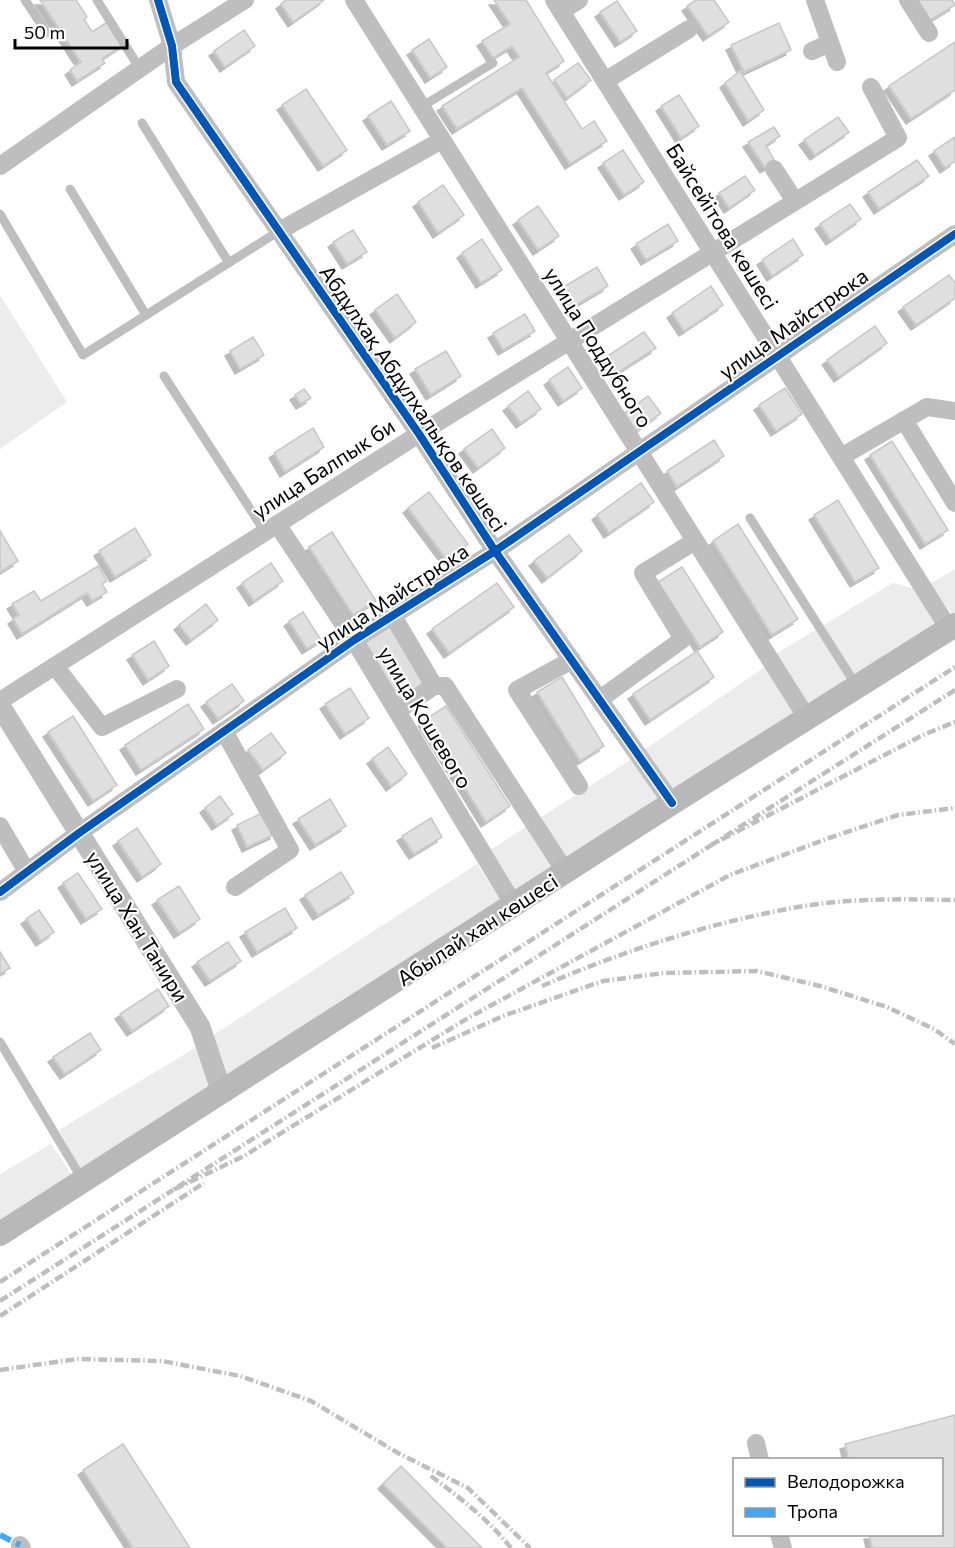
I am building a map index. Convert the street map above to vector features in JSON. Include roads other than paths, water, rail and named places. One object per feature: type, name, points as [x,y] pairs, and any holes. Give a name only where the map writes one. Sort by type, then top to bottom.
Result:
[{"type":"main road","name":"Абылай хан көшесі","points":[[0,1234],[672,803],[952,627]]},
{"type":"street","name":"Абдұлхақ Абдұлхалықов көшесі","points":[[158,0],[172,46],[176,82],[419,434],[495,551],[672,803]]},
{"type":"street","points":[[0,166],[172,46],[245,0]]},
{"type":"street","name":"улица Поддубного","points":[[354,0],[807,718]]},
{"type":"street","points":[[558,6],[579,0]]},
{"type":"street","points":[[815,0],[837,62]]},
{"type":"street","points":[[908,0],[929,33]]},
{"type":"street","name":"Байсейітова көшесі","points":[[558,6],[841,457],[952,627]]},
{"type":"street","points":[[605,81],[689,29]]},
{"type":"street","points":[[812,51],[830,43]]},
{"type":"street","name":"улица Балпык би","points":[[0,701],[419,434],[898,138],[871,87]]},
{"type":"street","points":[[279,231],[442,140]]},
{"type":"street","points":[[774,169],[795,201]]},
{"type":"street","name":"улица Майстрюка","points":[[0,892],[79,833],[354,640],[495,551],[955,234]]},
{"type":"street","points":[[841,457],[927,407],[955,411]]},
{"type":"street","points":[[904,420],[955,503]]},
{"type":"street","name":"улица Кошевого","points":[[271,528],[354,640],[514,905]]},
{"type":"street","points":[[600,699],[683,639],[643,573],[695,541]]},
{"type":"street","points":[[393,616],[434,686]]},
{"type":"street","points":[[572,660],[517,690],[579,786]]},
{"type":"street","points":[[55,666],[102,727],[177,689]]},
{"type":"street","points":[[397,711],[434,686],[445,686],[566,872]]},
{"type":"street","name":"улица Хан Танири","points":[[0,706],[201,1027],[222,1093]]},
{"type":"street","points":[[224,731],[290,850],[235,887]]},
{"type":"street","points":[[0,826],[27,872]]},
{"type":"lane","points":[[26,0],[47,33]]},
{"type":"lane","points":[[97,0],[140,69]]},
{"type":"lane","points":[[422,107],[493,63]]},
{"type":"lane","points":[[142,123],[229,263]]},
{"type":"lane","points":[[70,189],[146,315]]},
{"type":"lane","points":[[0,214],[83,355],[279,231]]},
{"type":"lane","points":[[164,376],[271,528]]},
{"type":"lane","points":[[750,518],[857,687]]},
{"type":"lane","points":[[0,1042],[83,1182]]},
{"type":"railway","points":[[0,1282],[955,667]]},
{"type":"railway","points":[[955,690],[713,844],[923,735],[955,722]]},
{"type":"railway","points":[[713,844],[173,1190],[244,1156],[468,1018],[730,875],[898,815],[955,808]]},
{"type":"railway","points":[[542,986],[605,960],[671,938],[771,912],[861,900],[955,900]]},
{"type":"railway","points":[[432,1048],[503,1016],[603,981],[664,973],[757,971],[820,986],[887,1007],[934,1029],[955,1044]]},
{"type":"railway","points":[[0,1316],[204,1183]]},
{"type":"railway","points":[[0,1301],[173,1190]]},
{"type":"railway","points":[[0,1370],[77,1359],[162,1361],[240,1376],[311,1401],[398,1453],[468,1488],[530,1548]]},
{"type":"railway","points":[[431,1476],[483,1518],[511,1548]]}]
